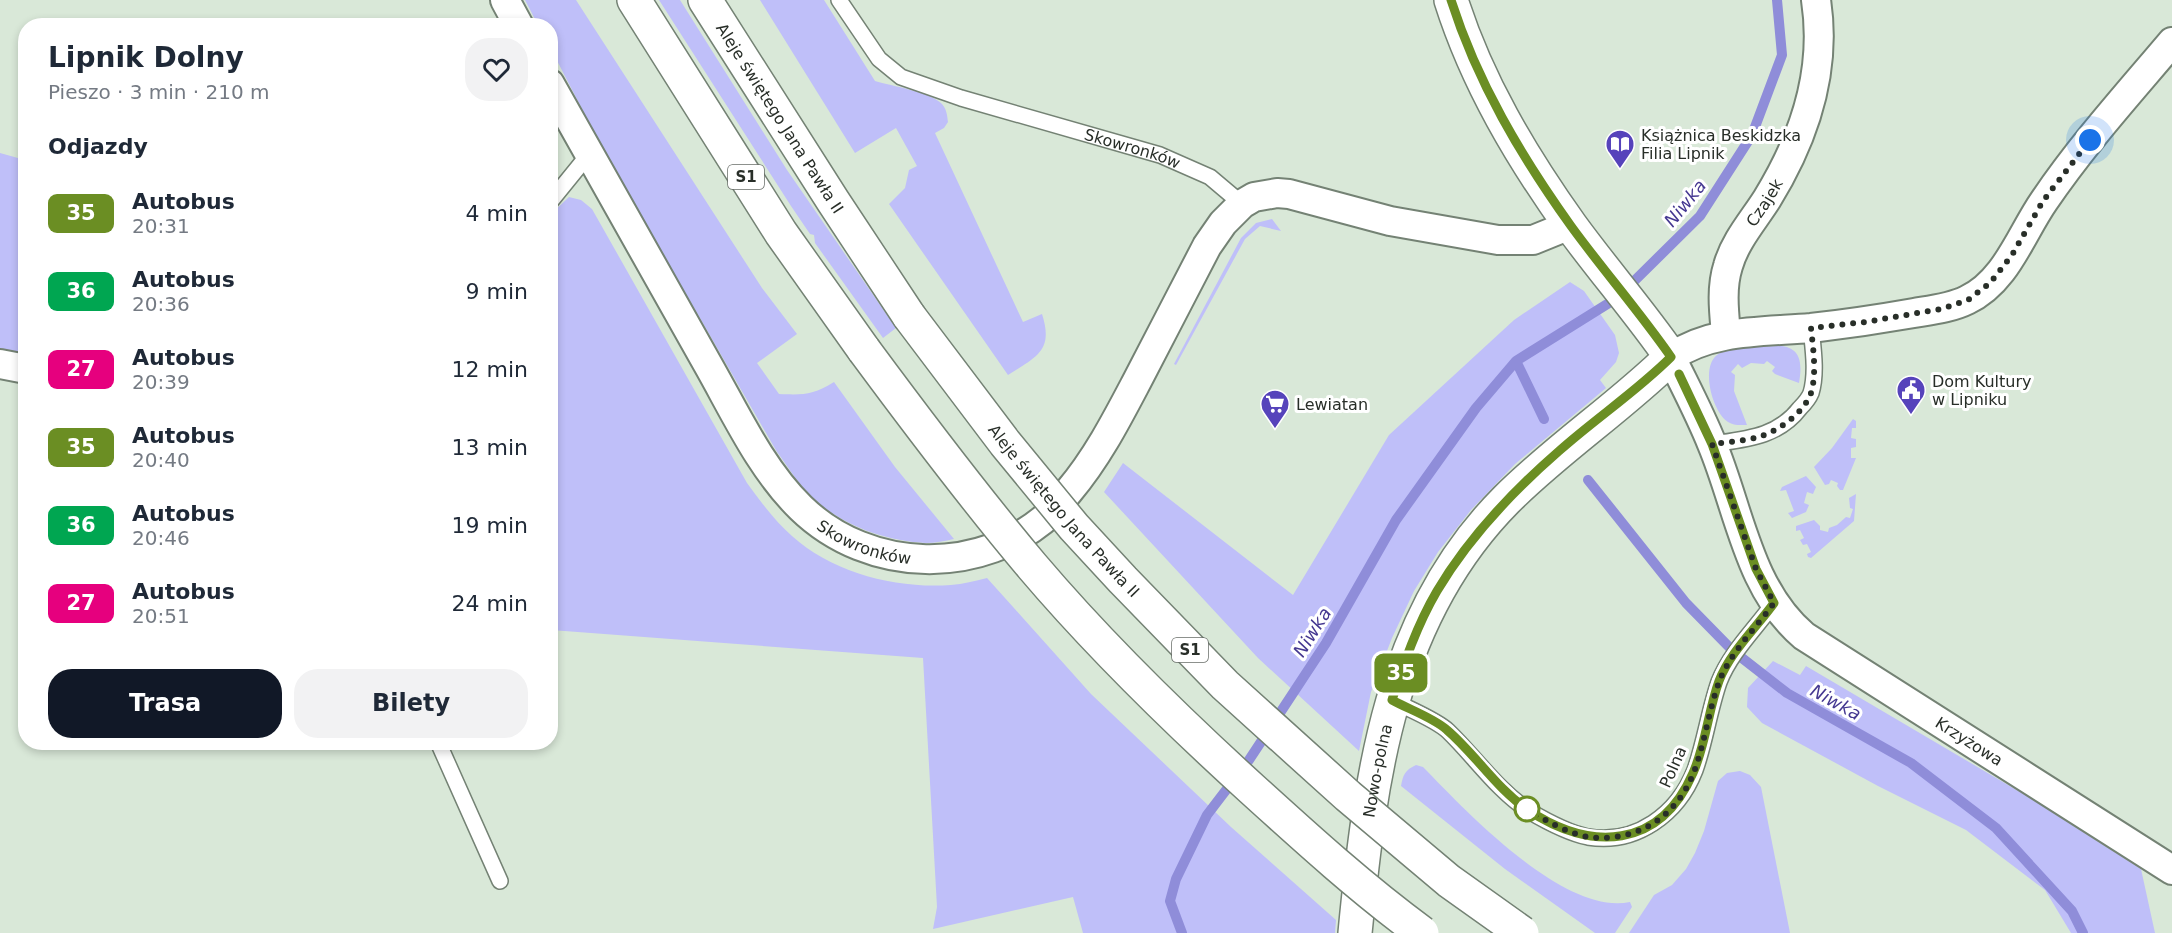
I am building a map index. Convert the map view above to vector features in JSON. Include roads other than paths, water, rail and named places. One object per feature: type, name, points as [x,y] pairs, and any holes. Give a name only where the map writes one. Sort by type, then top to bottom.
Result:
[{"type":"main road","name":"S1","points":[[634,0],[781,233],[864,350],[1032,566],[1084,624],[1187,730],[1314,846],[1422,933]]},
{"type":"main road","name":"Aleje świętego Jana Pawła II","points":[[705,0],[909,316],[1005,443],[1074,527],[1225,686],[1348,795],[1449,880],[1521,933]]},
{"type":"main road","points":[[1451,0],[1475,65],[1531,167],[1570,225],[1645,320],[1671,357]]},
{"type":"main road","name":"Nowo-polna","points":[[1355,933],[1363,851],[1379,753],[1392,700],[1421,623],[1437,591],[1473,539],[1505,501],[1560,450],[1671,357]]},
{"type":"street","points":[[505,0],[515,18]]},
{"type":"street","name":"Czajek","points":[[1726,334],[1724,286],[1727,266],[1733,251],[1767,198],[1793,150],[1805,122],[1812,97],[1819,46],[1816,0]]},
{"type":"street","points":[[1671,357],[1687,346],[1726,334],[1865,322],[1941,309],[1968,300],[1990,283],[2012,255],[2043,201],[2102,125],[2172,42]]},
{"type":"street","name":"Skowronków","points":[[558,98],[761,457],[779,483],[801,508],[820,524],[842,537],[882,554],[914,559],[933,560],[978,554],[1015,538],[1052,512],[1088,469],[1131,393],[1207,246],[1223,223],[1242,204],[1265,194],[1289,194],[1390,221],[1498,240],[1533,240],[1570,225]]},
{"type":"street","name":"Krzyżowa","points":[[1671,357],[1712,444],[1756,569],[1787,622],[1804,636],[2172,870]]},
{"type":"street","points":[[0,364],[18,367]]},
{"type":"lane","name":"Skowronków","points":[[839,0],[879,59],[901,77],[961,98],[1160,155],[1210,177],[1242,204]]},
{"type":"lane","points":[[558,192],[589,154]]},
{"type":"lane","points":[[1712,444],[1757,437],[1781,428],[1796,414],[1810,394],[1814,374],[1811,328]]},
{"type":"lane","name":"Polna","points":[[1392,700],[1446,729],[1509,795],[1529,811],[1562,828],[1587,837],[1610,837],[1633,833],[1671,811],[1685,791],[1695,770],[1719,682],[1726,667],[1774,603]]},
{"type":"lane","points":[[442,750],[500,881]]},
{"type":"waterway","name":"Niwka","points":[[1544,419],[1516,361],[1617,298],[1700,216],[1752,135],[1782,55],[1777,0]]},
{"type":"waterway","name":"Niwka","points":[[1182,933],[1170,901],[1176,879],[1207,815],[1249,760],[1326,643],[1396,520],[1476,408],[1516,361]]},
{"type":"waterway","name":"Niwka","points":[[1588,480],[1686,603],[1733,651],[1787,693],[1911,763],[1996,828],[2072,911],[2083,933]]},
{"type":"place","name":"Książnica Beskidzka Filia Lipnik","points":[[1620,170]]},
{"type":"place","name":"Dom Kultury w Lipniku","points":[[1911,416]]},
{"type":"place","name":"Lewiatan","points":[[1275,430]]}]
